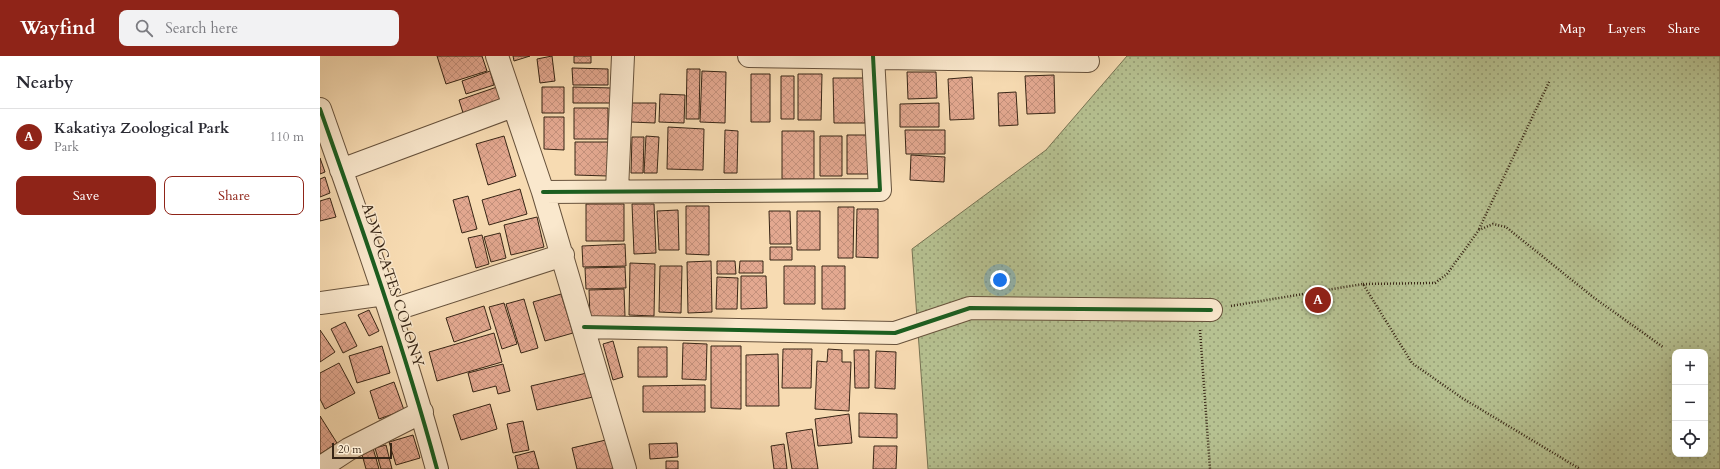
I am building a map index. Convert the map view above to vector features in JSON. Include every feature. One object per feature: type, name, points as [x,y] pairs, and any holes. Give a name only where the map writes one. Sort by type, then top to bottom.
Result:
[{"type":"street","points":[[497,56],[563,255],[625,469]]},
{"type":"street","points":[[617,190],[623,56]]},
{"type":"street","points":[[749,56],[1088,61]]},
{"type":"street","points":[[543,192],[617,190],[880,190],[873,57]]},
{"type":"street","points":[[341,170],[513,106]]},
{"type":"street","name":"ADVOCATES COLONY","points":[[320,109],[387,302],[422,412],[437,469]]},
{"type":"street","points":[[320,304],[387,302],[563,255]]},
{"type":"street","points":[[584,327],[895,333],[970,308],[1211,310]]},
{"type":"street","points":[[320,468],[349,449],[422,412]]},
{"type":"path","points":[[1210,469],[1200,330],[1201,318],[1211,310],[1363,284],[1435,283],[1447,274],[1479,230],[1550,80]]},
{"type":"path","points":[[1479,230],[1494,224],[1506,227],[1593,298],[1662,347]]},
{"type":"path","points":[[1363,284],[1412,363],[1462,398],[1580,469]]},
{"type":"green space","points":[[1127,56],[1720,56],[1720,469],[928,469],[912,249],[1046,150]]},
{"type":"building","points":[[437,56],[482,56],[487,71],[446,84]]},
{"type":"building","points":[[513,56],[530,56],[514,61]]},
{"type":"building","points":[[552,56],[555,81],[540,83],[537,59]]},
{"type":"building","points":[[574,56],[591,56],[591,63],[574,63]]},
{"type":"building","points":[[572,68],[608,69],[608,85],[573,85]]},
{"type":"building","points":[[687,69],[700,69],[699,119],[686,119]]},
{"type":"building","points":[[490,71],[494,85],[466,94],[462,81]]},
{"type":"building","points":[[702,71],[726,72],[725,123],[700,122]]},
{"type":"building","points":[[907,72],[936,72],[937,98],[908,99]]},
{"type":"building","points":[[751,74],[770,74],[770,122],[751,122]]},
{"type":"building","points":[[798,74],[822,74],[821,120],[798,120]]},
{"type":"building","points":[[1054,75],[1055,113],[1027,114],[1025,76]]},
{"type":"building","points":[[781,76],[794,76],[794,119],[781,119]]},
{"type":"building","points":[[972,77],[974,119],[950,120],[948,79]]},
{"type":"building","points":[[833,78],[864,78],[865,123],[834,123]]},
{"type":"building","points":[[497,87],[503,103],[464,116],[459,100]]},
{"type":"building","points":[[542,87],[564,87],[564,113],[542,113]]},
{"type":"building","points":[[573,87],[613,88],[613,103],[573,103]]},
{"type":"building","points":[[1016,92],[1018,125],[999,126],[998,93]]},
{"type":"building","points":[[660,94],[685,95],[684,123],[659,122]]},
{"type":"building","points":[[632,103],[656,103],[655,123],[631,122]]},
{"type":"building","points":[[939,103],[939,127],[900,127],[900,104]]},
{"type":"building","points":[[574,108],[608,108],[608,139],[574,139]]},
{"type":"building","points":[[544,117],[564,117],[564,150],[544,149]]},
{"type":"building","points":[[668,127],[704,129],[703,170],[667,169]]},
{"type":"building","points":[[725,130],[738,131],[737,173],[724,173]]},
{"type":"building","points":[[905,130],[945,130],[945,154],[906,154]]},
{"type":"building","points":[[782,131],[814,131],[814,179],[782,179]]},
{"type":"building","points":[[847,135],[873,135],[873,174],[847,174]]},
{"type":"building","points":[[504,136],[516,176],[488,185],[476,144]]},
{"type":"building","points":[[646,136],[659,137],[657,173],[644,173]]},
{"type":"building","points":[[820,136],[842,136],[842,176],[820,176]]},
{"type":"building","points":[[632,137],[644,137],[643,173],[631,173]]},
{"type":"building","points":[[575,142],[608,142],[608,176],[575,175]]},
{"type":"building","points":[[911,155],[945,157],[944,182],[910,180]]},
{"type":"building","points":[[320,158],[325,172],[320,174]]},
{"type":"building","points":[[325,177],[330,193],[320,197],[320,179]]},
{"type":"building","points":[[520,189],[527,214],[489,225],[482,200]]},
{"type":"building","points":[[468,196],[477,229],[462,233],[453,200]]},
{"type":"building","points":[[330,198],[336,217],[320,221],[320,201]]},
{"type":"building","points":[[586,204],[624,204],[624,241],[586,241]]},
{"type":"building","points":[[632,204],[654,204],[656,253],[634,254]]},
{"type":"building","points":[[686,206],[709,206],[709,255],[686,254]]},
{"type":"building","points":[[838,207],[854,207],[853,258],[838,258]]},
{"type":"building","points":[[857,209],[878,209],[878,258],[856,257]]},
{"type":"building","points":[[678,210],[679,250],[659,250],[657,211]]},
{"type":"building","points":[[769,211],[790,211],[791,244],[770,244]]},
{"type":"building","points":[[797,211],[820,211],[820,250],[797,250]]},
{"type":"building","points":[[537,217],[544,247],[511,255],[504,225]]},
{"type":"building","points":[[500,233],[506,258],[491,262],[484,237]]},
{"type":"building","points":[[482,235],[489,264],[476,268],[468,238]]},
{"type":"building","points":[[625,244],[626,266],[583,267],[582,246]]},
{"type":"building","points":[[770,247],[792,247],[792,260],[770,260]]},
{"type":"building","points":[[711,261],[712,312],[688,313],[687,262]]},
{"type":"building","points":[[717,261],[735,261],[736,274],[717,274]]},
{"type":"building","points":[[740,261],[763,261],[763,273],[739,273]]},
{"type":"building","points":[[630,263],[655,264],[654,316],[629,315]]},
{"type":"building","points":[[660,266],[682,266],[681,313],[659,312]]},
{"type":"building","points":[[784,266],[815,266],[815,304],[784,304]]},
{"type":"building","points":[[822,266],[845,266],[845,309],[822,309]]},
{"type":"building","points":[[625,267],[626,288],[586,289],[585,268]]},
{"type":"building","points":[[741,276],[766,276],[767,308],[741,309]]},
{"type":"building","points":[[717,277],[738,278],[737,309],[716,309]]},
{"type":"building","points":[[624,289],[625,316],[590,318],[589,290]]},
{"type":"building","points":[[561,294],[573,333],[545,341],[533,302]]},
{"type":"building","points":[[524,299],[538,348],[521,353],[506,304]]},
{"type":"building","points":[[504,303],[517,344],[502,349],[489,307]]},
{"type":"building","points":[[484,306],[491,329],[454,342],[446,318]]},
{"type":"building","points":[[369,310],[379,331],[369,336],[358,315]]},
{"type":"building","points":[[345,322],[357,346],[343,353],[331,329]]},
{"type":"building","points":[[320,330],[335,352],[320,362]]},
{"type":"building","points":[[494,333],[502,362],[437,381],[429,352]]},
{"type":"building","points":[[613,341],[623,377],[613,380],[603,344]]},
{"type":"building","points":[[683,343],[707,344],[706,380],[682,379]]},
{"type":"building","points":[[382,346],[390,373],[357,383],[349,356]]},
{"type":"building","points":[[711,346],[741,346],[741,409],[711,408]]},
{"type":"building","points":[[638,347],[667,347],[667,377],[638,377]]},
{"type":"building","points":[[783,349],[812,349],[811,388],[782,388]]},
{"type":"building","points":[[828,349],[842,350],[842,362],[851,362],[849,411],[815,409],[817,361],[827,362]]},
{"type":"building","points":[[854,350],[869,350],[869,388],[855,388]]},
{"type":"building","points":[[876,351],[896,352],[895,389],[875,388]]},
{"type":"building","points":[[778,354],[779,406],[746,406],[746,355]]},
{"type":"building","points":[[339,363],[355,393],[325,409],[320,399],[320,373]]},
{"type":"building","points":[[503,364],[510,391],[498,394],[496,386],[473,392],[468,373]]},
{"type":"building","points":[[591,372],[597,396],[537,410],[531,386]]},
{"type":"building","points":[[394,382],[404,410],[379,419],[370,391]]},
{"type":"building","points":[[705,385],[705,412],[643,412],[643,386]]},
{"type":"building","points":[[490,404],[497,429],[461,440],[453,415]]},
{"type":"building","points":[[859,413],[897,414],[897,438],[859,437]]},
{"type":"building","points":[[849,414],[852,443],[818,446],[815,419]]},
{"type":"building","points":[[320,416],[337,443],[320,454]]},
{"type":"building","points":[[523,421],[529,450],[513,453],[507,424]]},
{"type":"building","points":[[812,429],[818,469],[792,469],[786,433]]},
{"type":"building","points":[[413,435],[420,458],[396,465],[389,442]]},
{"type":"building","points":[[610,439],[617,469],[577,469],[572,448]]},
{"type":"building","points":[[677,443],[678,457],[650,459],[649,444]]},
{"type":"building","points":[[784,444],[787,469],[774,469],[771,446]]},
{"type":"building","points":[[386,445],[392,469],[381,469],[375,448]]},
{"type":"building","points":[[874,446],[897,446],[896,469],[873,469]]},
{"type":"building","points":[[373,448],[379,469],[366,469],[361,451]]},
{"type":"building","points":[[534,451],[539,469],[518,469],[515,456]]},
{"type":"building","points":[[666,461],[678,461],[678,469],[666,469]]},
{"type":"cycle path","points":[[543,192],[880,190],[873,56]]},
{"type":"cycle path","points":[[320,109],[397,333],[437,469]]},
{"type":"cycle path","points":[[584,327],[895,333],[970,308],[1211,310]]},
{"type":"place","name":"Kakatiya Zoological Park","points":[[1318,300]]}]
